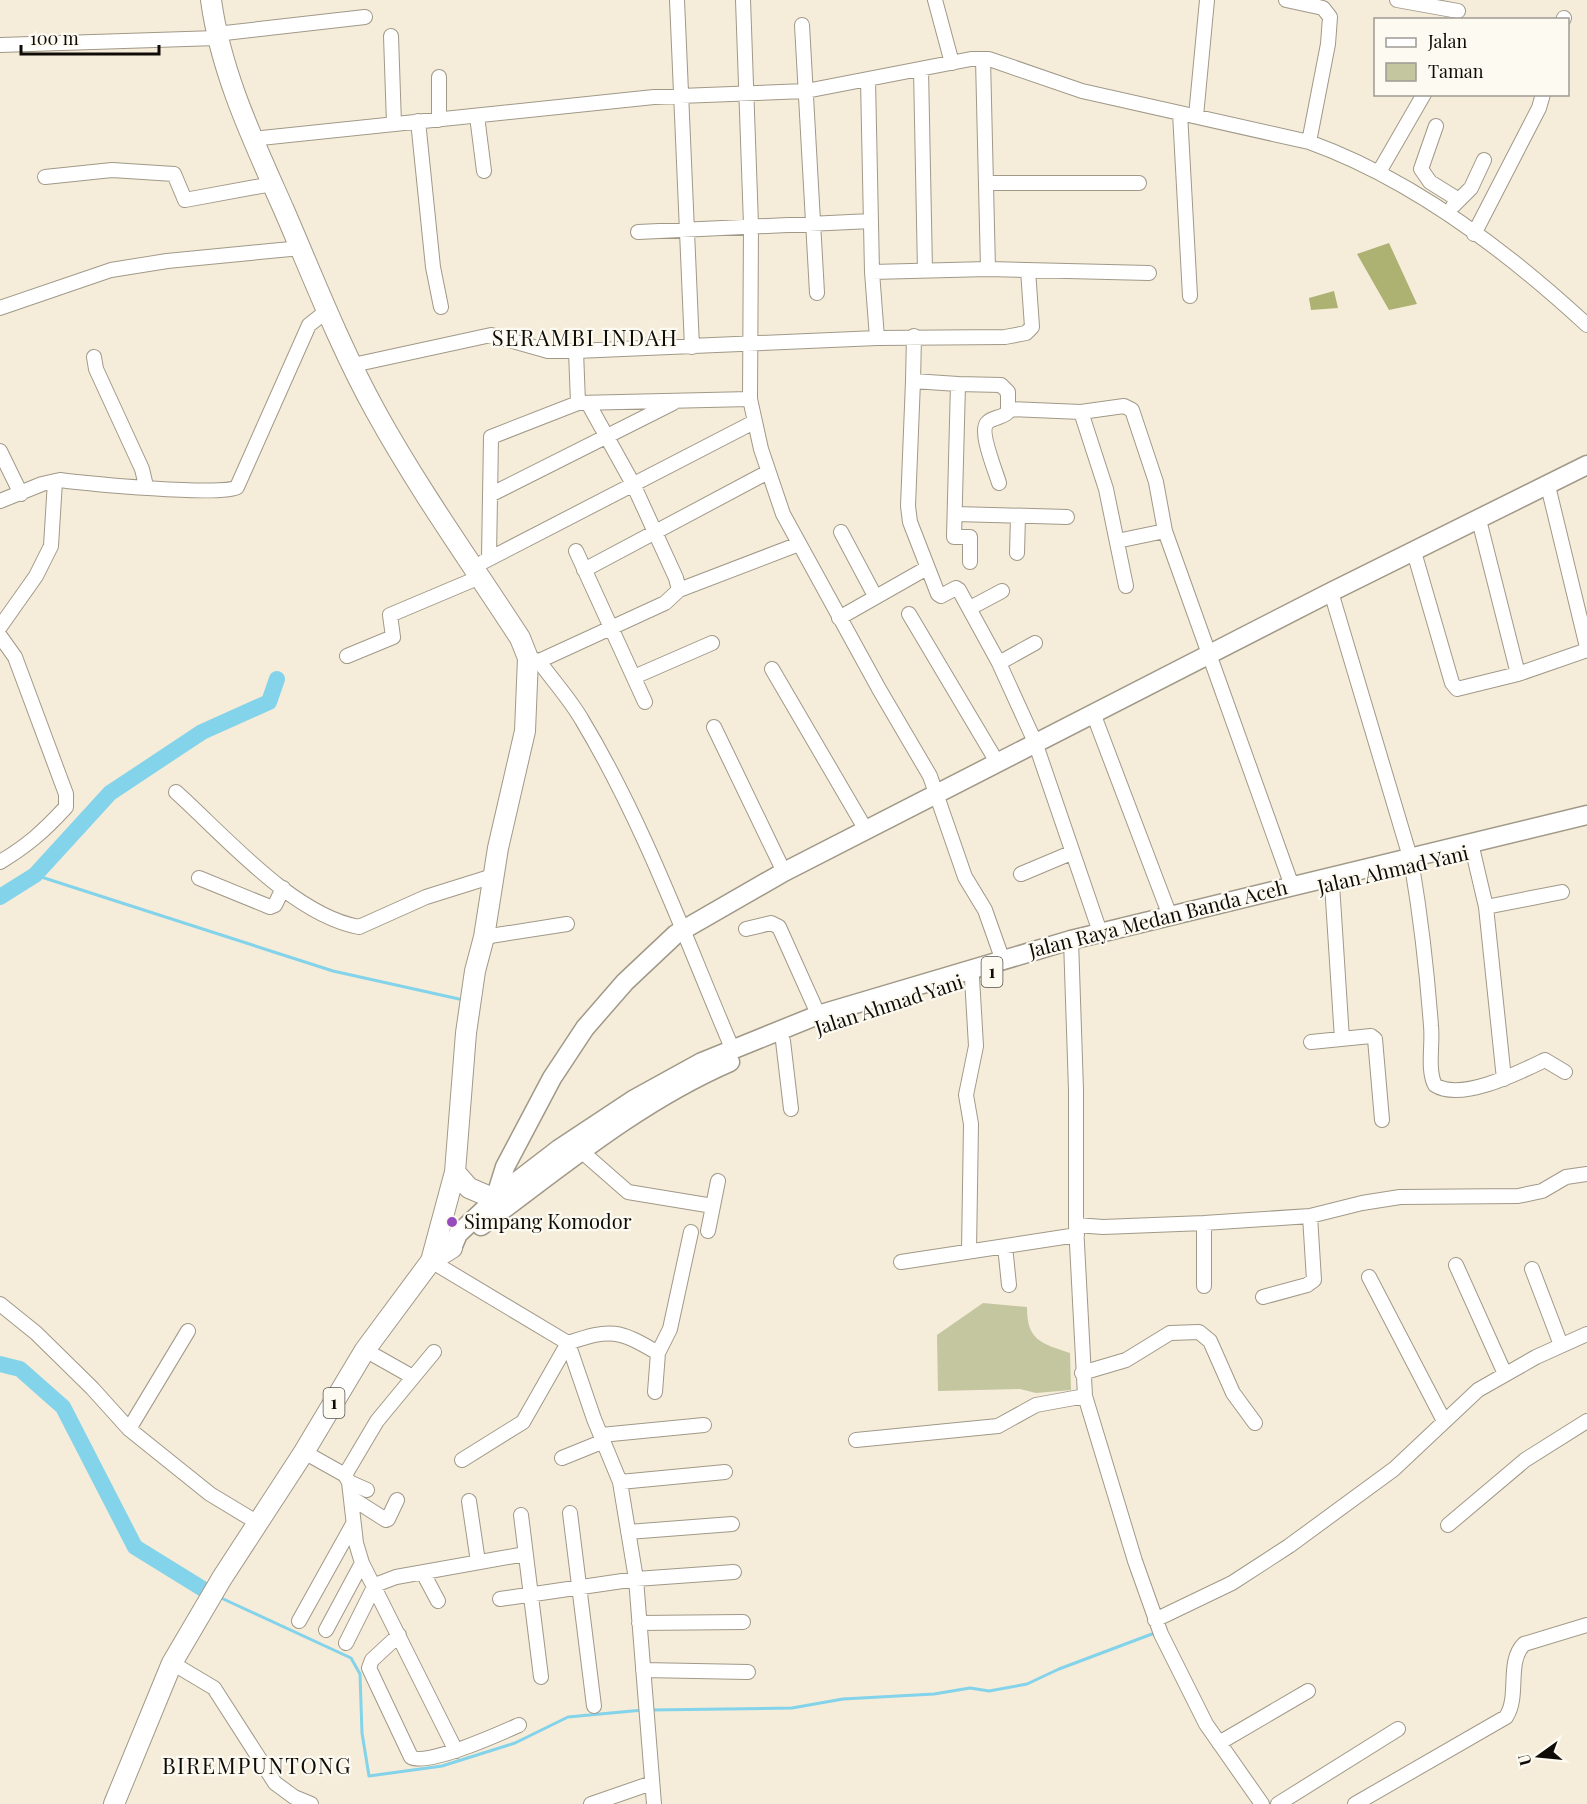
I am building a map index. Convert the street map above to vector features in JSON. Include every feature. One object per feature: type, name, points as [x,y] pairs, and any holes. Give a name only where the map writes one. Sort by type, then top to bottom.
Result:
[{"type":"highway","points":[[211,0],[216,36],[229,79],[252,139],[353,365],[376,412],[481,568],[533,660],[525,730],[493,876],[484,937],[475,971],[466,1033],[455,1172],[431,1261]]},
{"type":"highway","points":[[455,1172],[469,1188],[495,1199]]},
{"type":"highway","name":"Jalan Raya Medan Banda Aceh","points":[[114,1804],[172,1663],[228,1569],[304,1452],[365,1350],[431,1261],[452,1248]]},
{"type":"main road","points":[[495,1199],[502,1174],[526,1127],[552,1078],[585,1028],[625,982],[682,931],[784,872],[1035,742],[1587,465]]},
{"type":"main road","name":"1","points":[[1473,847],[1587,815]]},
{"type":"main road","name":"Jalan Ahmad Yani","points":[[452,1248],[580,1150],[716,1068],[783,1041],[820,1020],[972,978],[1072,945],[1332,884],[1473,847],[1587,827]]},
{"type":"main road","name":"Jalan Raya Medan Banda Aceh","points":[[452,1248],[458,1234],[495,1199],[559,1149],[623,1106],[675,1076],[732,1048],[1002,958],[1072,945],[1100,932],[1292,886],[1411,862]]},
{"type":"street","points":[[678,0],[692,347]]},
{"type":"street","points":[[743,0],[752,225],[750,399],[754,422],[783,514],[839,618],[924,765],[938,794],[965,877],[985,910],[1002,958]]},
{"type":"street","points":[[935,0],[952,63]]},
{"type":"street","points":[[1196,116],[1206,0]]},
{"type":"street","points":[[1286,0],[1307,2],[1323,8],[1330,17],[1328,44],[1309,142]]},
{"type":"street","points":[[1397,0],[1458,10]]},
{"type":"street","points":[[0,45],[216,36],[365,17]]},
{"type":"street","points":[[802,25],[817,293]]},
{"type":"street","points":[[391,36],[394,124]]},
{"type":"street","points":[[983,59],[988,269]]},
{"type":"street","points":[[252,139],[683,96],[806,90],[983,59],[1082,91],[1309,142],[1379,172],[1474,234],[1550,291],[1587,326]]},
{"type":"street","points":[[921,69],[925,271]]},
{"type":"street","points":[[439,77],[439,120]]},
{"type":"street","points":[[868,80],[872,272],[877,338]]},
{"type":"street","points":[[1379,172],[1423,96]]},
{"type":"street","points":[[1474,234],[1539,108],[1542,96]]},
{"type":"street","points":[[1180,113],[1190,296]]},
{"type":"street","points":[[477,116],[484,171]]},
{"type":"street","points":[[418,121],[433,267],[441,307]]},
{"type":"street","points":[[1436,126],[1421,169],[1430,182],[1459,200]]},
{"type":"street","points":[[1444,214],[1471,188],[1484,160]]},
{"type":"street","points":[[45,177],[112,170],[174,174],[185,200],[272,184]]},
{"type":"street","points":[[987,183],[1139,183]]},
{"type":"street","points":[[638,232],[871,221]]},
{"type":"street","points":[[0,308],[111,270],[167,261],[300,248]]},
{"type":"street","points":[[872,272],[988,269],[1149,273]]},
{"type":"street","points":[[353,365],[491,335],[548,351],[692,347],[914,336],[1005,337],[1026,333],[1032,327],[1028,270]]},
{"type":"street","points":[[0,501],[55,481],[206,492],[233,491],[237,487],[309,325],[328,310]]},
{"type":"street","points":[[914,336],[908,506],[910,522],[940,596],[958,588],[999,663],[1035,742],[1071,853],[1100,932]]},
{"type":"street","points":[[576,351],[583,403],[608,436],[633,484],[676,578],[679,590]]},
{"type":"street","points":[[94,357],[96,369],[142,469],[146,486]]},
{"type":"street","points":[[913,381],[1003,386],[1008,392],[1006,415],[988,422],[986,427],[987,444],[999,483]]},
{"type":"street","points":[[958,384],[954,537],[970,537],[970,562]]},
{"type":"street","points":[[481,568],[490,495],[491,437],[583,403],[750,399]]},
{"type":"street","points":[[490,495],[678,400]]},
{"type":"street","points":[[1008,409],[1081,412],[1124,406],[1132,410],[1156,483],[1165,531],[1292,886]]},
{"type":"street","points":[[1081,412],[1106,489],[1126,586]]},
{"type":"street","points":[[347,656],[393,637],[390,615],[481,568],[633,484],[754,422]]},
{"type":"street","points":[[0,451],[21,494]]},
{"type":"street","points":[[584,570],[768,472]]},
{"type":"street","points":[[0,627],[36,576],[51,546],[55,481]]},
{"type":"street","points":[[1414,552],[1455,686],[1460,689],[1518,674],[1587,649],[1548,486]]},
{"type":"street","points":[[956,514],[1067,517]]},
{"type":"street","points":[[1017,553],[1018,516]]},
{"type":"street","points":[[1479,520],[1518,674]]},
{"type":"street","points":[[1117,541],[1165,531]]},
{"type":"street","points":[[841,532],[875,596]]},
{"type":"street","points":[[732,1048],[668,894],[604,758],[581,718],[533,660],[665,603],[679,590],[799,543]]},
{"type":"street","points":[[576,551],[645,702]]},
{"type":"street","points":[[839,618],[927,568]]},
{"type":"street","points":[[970,608],[1002,591]]},
{"type":"street","points":[[1331,592],[1411,862],[1425,953],[1433,1080],[1439,1088],[1456,1090],[1504,1079],[1545,1060],[1565,1072]]},
{"type":"street","points":[[909,614],[997,762]]},
{"type":"street","points":[[0,636],[15,657],[66,794],[66,807],[32,843],[0,862]]},
{"type":"street","points":[[634,678],[712,643]]},
{"type":"street","points":[[999,663],[1035,643]]},
{"type":"street","points":[[772,669],[866,830]]},
{"type":"street","points":[[1093,713],[1170,916]]},
{"type":"street","points":[[714,727],[784,872]]},
{"type":"street","points":[[176,792],[303,904],[330,919],[359,927],[426,897],[493,876]]},
{"type":"street","points":[[1473,847],[1486,907],[1504,1079]]},
{"type":"street","points":[[1021,874],[1071,853]]},
{"type":"street","points":[[199,878],[270,907],[276,905],[284,888]]},
{"type":"street","points":[[1332,884],[1342,1039]]},
{"type":"street","points":[[1486,907],[1562,892]]},
{"type":"street","points":[[746,929],[771,922],[779,927],[820,1020]]},
{"type":"street","points":[[484,937],[567,924]]},
{"type":"street","points":[[1072,945],[1077,1230],[1082,1373],[1085,1396],[1157,1626],[1185,1688],[1254,1801]]},
{"type":"street","points":[[969,1251],[971,1124],[966,1095],[976,1046],[972,978]]},
{"type":"street","points":[[1311,1042],[1371,1036],[1375,1039],[1382,1120]]},
{"type":"street","points":[[783,1041],[791,1109]]},
{"type":"street","points":[[580,1150],[628,1192],[713,1206]]},
{"type":"street","points":[[901,1262],[1005,1246],[1077,1230],[1103,1227],[1310,1216],[1382,1198],[1497,1197],[1531,1194],[1553,1186],[1566,1177],[1587,1174]]},
{"type":"street","points":[[708,1231],[718,1181]]},
{"type":"street","points":[[1263,1297],[1307,1285],[1314,1280],[1310,1216]]},
{"type":"street","points":[[1204,1223],[1204,1286]]},
{"type":"street","points":[[655,1392],[658,1353],[670,1329],[691,1232]]},
{"type":"street","points":[[1005,1246],[1009,1285]]},
{"type":"street","points":[[431,1261],[568,1342],[620,1482],[636,1579],[654,1804]]},
{"type":"street","points":[[1456,1265],[1505,1374]]},
{"type":"street","points":[[1532,1269],[1561,1345]]},
{"type":"street","points":[[1369,1277],[1444,1421]]},
{"type":"street","points":[[0,1304],[36,1333],[88,1384],[129,1429],[210,1494],[258,1523]]},
{"type":"street","points":[[129,1429],[188,1331]]},
{"type":"street","points":[[462,1460],[523,1422],[568,1342],[596,1333],[618,1332],[658,1353]]},
{"type":"street","points":[[1082,1373],[1126,1360],[1170,1333],[1199,1332],[1205,1335],[1215,1349],[1233,1393],[1255,1423]]},
{"type":"street","points":[[1157,1626],[1232,1583],[1289,1546],[1394,1469],[1478,1390],[1561,1345],[1587,1334]]},
{"type":"street","points":[[365,1350],[411,1377]]},
{"type":"street","points":[[434,1352],[376,1421],[347,1479],[353,1499],[353,1524],[363,1563],[456,1751]]},
{"type":"street","points":[[856,1440],[998,1426],[1036,1405],[1085,1396]]},
{"type":"street","points":[[1448,1526],[1525,1460],[1587,1421]]},
{"type":"street","points":[[562,1458],[602,1438],[704,1425]]},
{"type":"street","points":[[304,1452],[367,1490]]},
{"type":"street","points":[[620,1482],[725,1472]]},
{"type":"street","points":[[353,1499],[386,1520],[397,1500]]},
{"type":"street","points":[[469,1501],[478,1562]]},
{"type":"street","points":[[570,1513],[594,1706]]},
{"type":"street","points":[[521,1515],[541,1677]]},
{"type":"street","points":[[299,1621],[353,1524]]},
{"type":"street","points":[[628,1532],[732,1524]]},
{"type":"street","points":[[346,1643],[375,1585],[396,1577],[525,1554]]},
{"type":"street","points":[[326,1630],[363,1563]]},
{"type":"street","points":[[500,1599],[636,1579],[734,1572]]},
{"type":"street","points":[[423,1573],[438,1601]]},
{"type":"street","points":[[639,1623],[743,1622]]},
{"type":"street","points":[[1354,1804],[1506,1717],[1512,1705],[1517,1655],[1524,1644],[1587,1625]]},
{"type":"street","points":[[399,1635],[372,1660],[369,1668],[411,1756],[419,1759],[456,1751],[519,1725]]},
{"type":"street","points":[[172,1663],[214,1688],[275,1783],[294,1797],[310,1804]]},
{"type":"street","points":[[644,1670],[748,1672]]},
{"type":"street","points":[[1219,1743],[1308,1691]]},
{"type":"street","points":[[1278,1804],[1398,1730]]},
{"type":"street","points":[[591,1804],[652,1783]]},
{"type":"green space","points":[[1389,243],[1417,304],[1389,310],[1357,254]]},
{"type":"green space","points":[[1334,291],[1338,308],[1311,310],[1309,298]]},
{"type":"green space","points":[[983,1303],[1027,1307],[1033,1334],[1044,1343],[1070,1353],[1071,1390],[1036,1393],[1020,1389],[938,1391],[937,1335]]},
{"type":"waterway","points":[[0,897],[35,875],[110,793],[202,732],[269,702],[277,679]]},
{"type":"waterway","points":[[35,875],[333,971],[459,999]]},
{"type":"waterway","points":[[0,1364],[20,1369],[63,1407],[135,1547],[203,1589]]},
{"type":"waterway","points":[[219,1597],[351,1658],[360,1674],[362,1733],[369,1776],[442,1766],[515,1743],[568,1717],[643,1710]]},
{"type":"waterway","points":[[650,1710],[792,1708],[843,1699],[934,1694],[970,1688],[989,1691],[1027,1684],[1059,1669],[1152,1634]]},
{"type":"place","name":"Simpang Komodor","points":[[452,1222]]},
{"type":"district","name":"SERAMBI INDAH","points":[[585,338]]},
{"type":"district","name":"BIREMPUNTONG","points":[[257,1766]]}]
